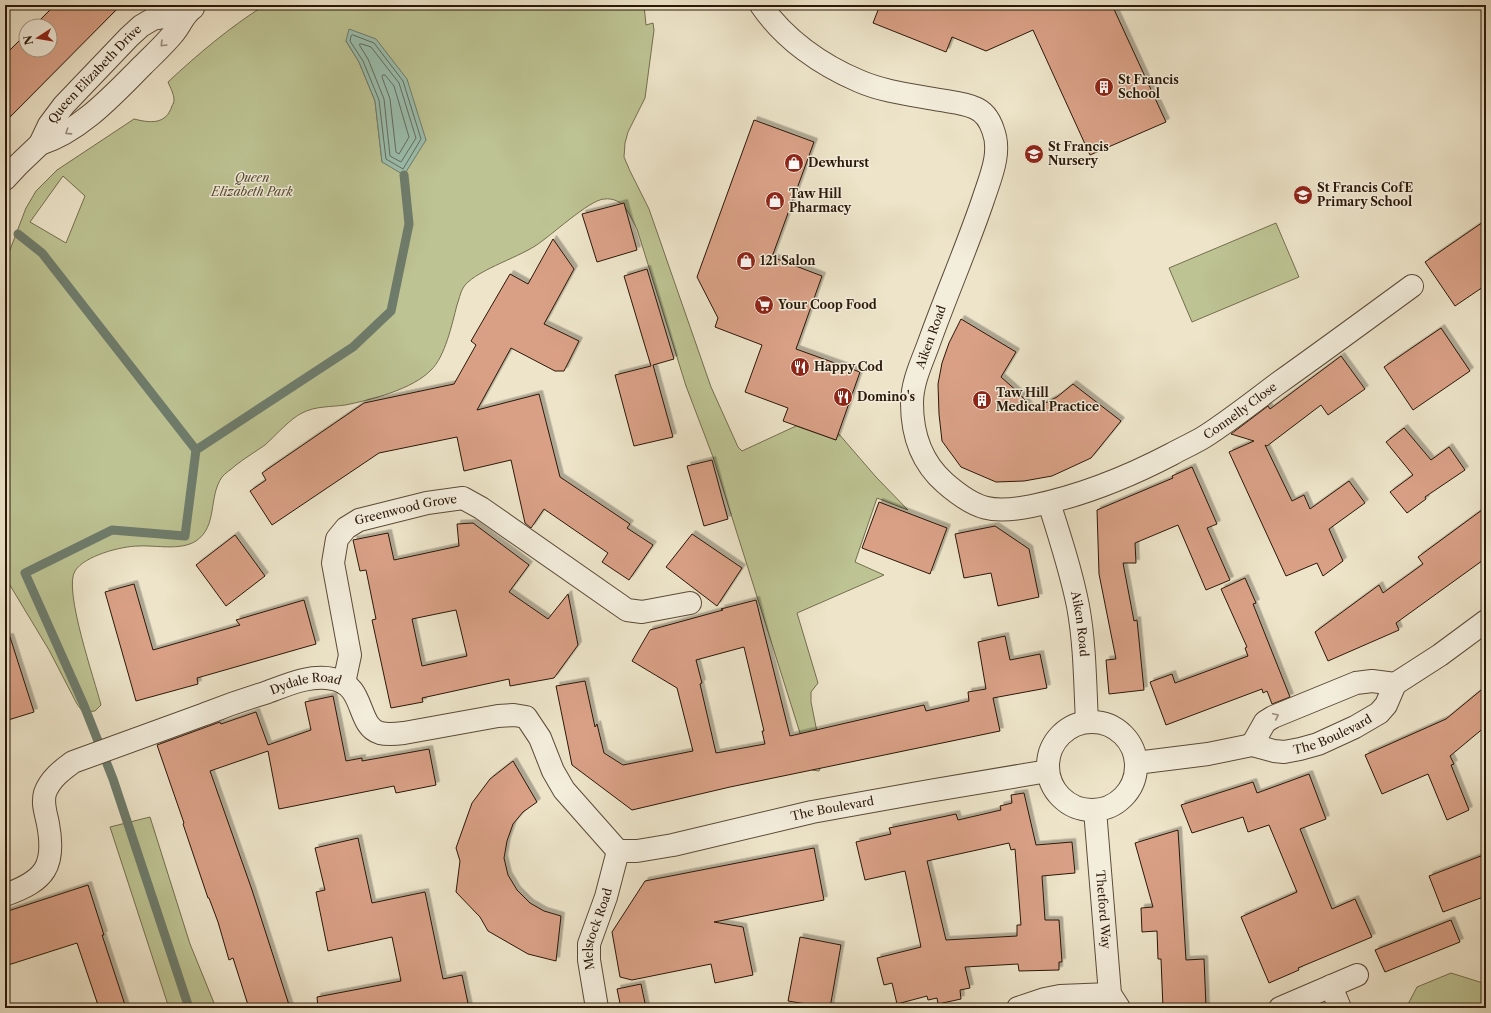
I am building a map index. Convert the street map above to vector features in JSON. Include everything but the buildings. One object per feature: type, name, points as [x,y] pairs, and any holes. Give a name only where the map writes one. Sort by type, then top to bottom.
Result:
[{"type":"street","name":"Aiken Road","points":[[761,5],[782,32],[803,49],[842,74],[892,92],[977,108],[986,116],[993,130],[997,146],[994,168],[975,223],[918,372],[912,402],[915,435],[926,462],[940,479],[968,501],[980,507],[992,510],[1019,509],[1049,503],[1065,555],[1078,607],[1082,632],[1087,722]]},
{"type":"street","name":"Queen Elizabeth Drive","points":[[40,144],[64,134],[97,109],[174,34],[192,9]]},
{"type":"street","name":"Queen Elizabeth Drive","points":[[5,179],[40,144],[56,114],[135,31],[153,19],[192,9]]},
{"type":"street","name":"Connelly Close","points":[[1049,503],[1121,479],[1203,437],[1412,286]]},
{"type":"street","name":"Greenwood Grove","points":[[344,683],[350,655],[333,563],[337,538],[346,528],[359,520],[427,503],[463,498],[481,508],[627,610],[642,612],[690,603]]},
{"type":"street","points":[[1252,745],[1265,722],[1273,717],[1356,683],[1372,681],[1395,684],[1440,655],[1486,621]]},
{"type":"street","name":"Dydale Road","points":[[5,895],[27,886],[36,880],[46,868],[50,857],[51,842],[44,806],[46,792],[60,771],[73,762],[222,707],[309,679],[320,677],[334,679],[344,683],[354,693],[372,730],[380,734],[404,733],[498,716],[514,715],[526,717],[540,738],[553,771],[562,788],[592,821],[605,838],[618,850]]},
{"type":"street","name":"The Boulevard","points":[[1136,763],[1208,754],[1252,745],[1284,752],[1318,744],[1355,728],[1379,713],[1386,705],[1395,684]]},
{"type":"street","points":[[1087,722],[1104,724],[1120,732],[1132,746],[1136,763],[1134,780],[1125,795],[1111,806],[1095,810],[1084,809],[1067,802],[1054,789],[1048,771],[1050,754],[1057,738],[1070,727],[1087,722]]},
{"type":"street","name":"The Boulevard","points":[[618,850],[637,851],[673,845],[812,812],[1048,771]]},
{"type":"street","name":"Thetford Way","points":[[1095,810],[1115,1001]]},
{"type":"street","name":"Melstock Road","points":[[597,1008],[588,960],[588,944],[606,897],[618,850]]},
{"type":"street","points":[[1280,1008],[1357,976]]},
{"type":"street","points":[[1331,986],[1340,1008]]},
{"type":"street","points":[[1018,1008],[1045,999],[1060,996],[1115,1001]]},
{"type":"green space","name":"Queen Elizabeth Park","points":[[265,5],[644,5],[646,25],[653,23],[654,30],[645,98],[628,132],[625,143],[624,157],[649,209],[711,387],[738,447],[742,451],[796,426],[836,440],[838,433],[876,477],[908,510],[877,498],[855,562],[884,575],[797,613],[818,683],[811,692],[811,702],[823,762],[819,771],[812,770],[808,765],[800,733],[713,457],[686,386],[637,229],[625,208],[621,204],[611,199],[604,199],[589,205],[535,246],[485,271],[468,282],[461,292],[444,349],[436,364],[423,377],[403,388],[379,397],[345,405],[318,408],[302,413],[288,423],[265,445],[239,462],[222,477],[215,493],[207,527],[203,535],[196,541],[183,546],[175,547],[131,546],[94,556],[80,566],[75,571],[72,581],[73,596],[81,636],[101,705],[95,711],[83,712],[77,704],[49,650],[5,577],[5,263],[26,208],[36,191],[57,170],[134,119],[151,122],[162,120],[166,117],[174,101],[173,93],[168,82],[215,41],[239,22]],"holes":[[[346,41],[426,140],[382,162],[375,101],[359,62]],[[63,176],[85,196],[66,243],[30,222]]]},
{"type":"green space","points":[[1276,223],[1299,277],[1192,322],[1169,268]]},
{"type":"green space","points":[[150,817],[190,944],[216,1008],[169,1008],[110,827]]},
{"type":"green space","points":[[1451,973],[1486,984],[1486,1008],[1406,1008],[1417,987]]},
{"type":"water","points":[[349,29],[376,39],[407,79],[426,140],[404,175],[382,162],[375,101],[359,62],[346,41]]},
{"type":"waterway","points":[[189,1008],[113,779],[83,703],[25,573],[112,530],[185,536],[196,450],[353,347],[391,311],[409,224],[404,175]]},
{"type":"waterway","points":[[18,234],[42,253],[196,450]]},
{"type":"place","name":"St Francis School","points":[[1104,87]]},
{"type":"place","name":"St Francis Nursery","points":[[1034,154]]},
{"type":"place","name":"Dewhurst","points":[[794,163]]},
{"type":"place","name":"St Francis CofE Primary School","points":[[1303,195]]},
{"type":"place","name":"Taw Hill Pharmacy","points":[[775,201]]},
{"type":"place","name":"121 Salon","points":[[746,261]]},
{"type":"place","name":"Your Coop Food","points":[[764,305]]},
{"type":"place","name":"Happy Cod","points":[[800,367]]},
{"type":"place","name":"Domino's","points":[[843,397]]},
{"type":"place","name":"Taw Hill Medical Practice","points":[[982,400]]}]
